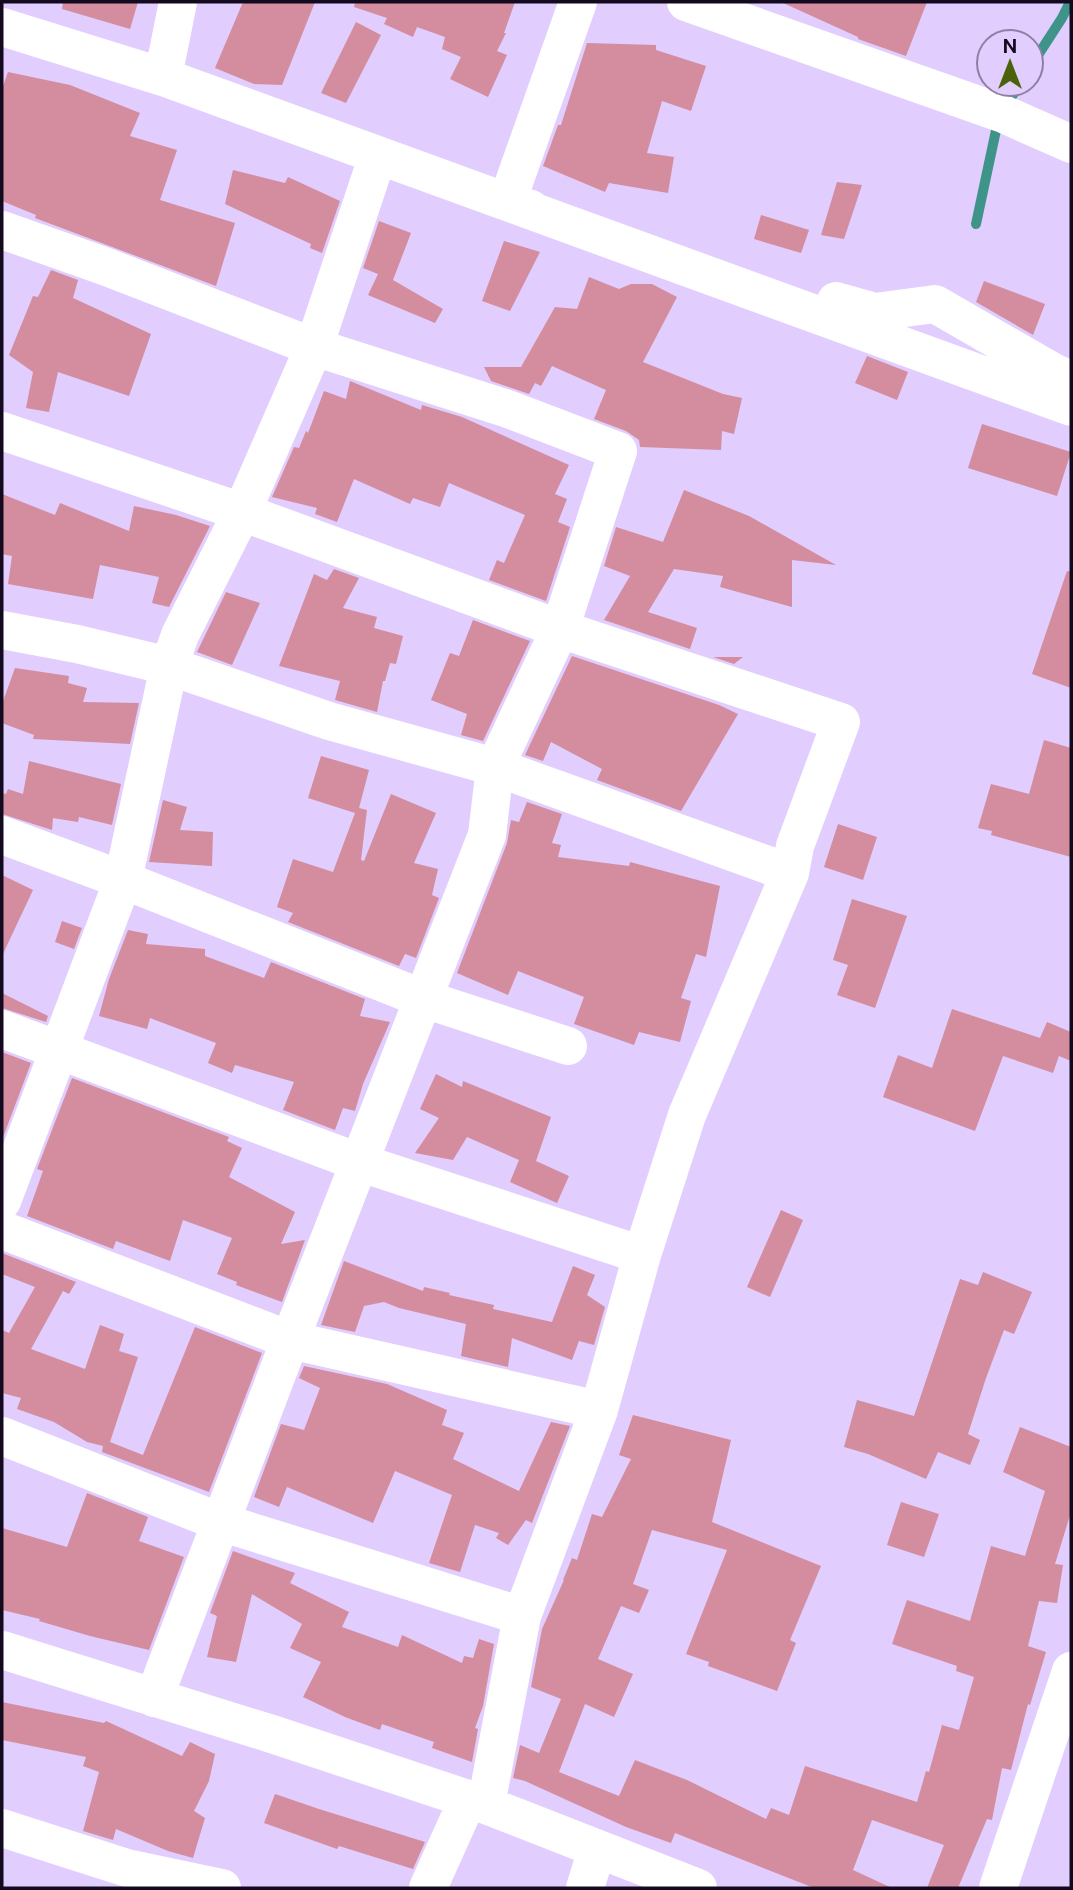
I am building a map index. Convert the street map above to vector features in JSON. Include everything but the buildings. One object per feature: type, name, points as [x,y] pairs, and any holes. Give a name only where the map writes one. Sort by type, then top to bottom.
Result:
[{"type":"street","points":[[163,77],[178,2]]},
{"type":"street","points":[[507,202],[578,2]]},
{"type":"street","points":[[686,2],[1001,113],[1071,144]]},
{"type":"street","points":[[2,27],[163,77],[1071,407]]},
{"type":"street","points":[[2,1201],[123,880],[170,666],[180,635],[242,512],[314,348],[378,155]]},
{"type":"street","points":[[507,202],[875,312],[934,304],[1071,380]]},
{"type":"street","points":[[2,230],[104,266],[314,348],[508,409],[618,451],[559,629],[495,768],[487,835],[154,1698]]},
{"type":"street","points":[[2,431],[242,512],[559,629],[841,722],[795,846],[790,873],[687,1115],[642,1255],[598,1410],[522,1616],[477,1802],[428,1888]]},
{"type":"street","points":[[2,631],[77,644],[170,666],[329,721],[495,768],[790,873]]},
{"type":"street","points":[[2,835],[424,999],[568,1046]]},
{"type":"street","points":[[2,1029],[361,1163],[642,1255]]},
{"type":"street","points":[[2,1230],[290,1340],[598,1410]]},
{"type":"street","points":[[2,1436],[220,1522],[522,1616]]},
{"type":"street","points":[[2,1650],[275,1735],[477,1802],[698,1888]]},
{"type":"street","points":[[998,1888],[1071,1671]]},
{"type":"street","points":[[2,1828],[127,1868],[222,1888]]},
{"type":"street","points":[[585,1888],[597,1849]]},
{"type":"waterway","points":[[1045,44],[1070,2]]},
{"type":"waterway","points":[[1006,105],[1011,98]]},
{"type":"waterway","points":[[976,224],[998,121]]}]
